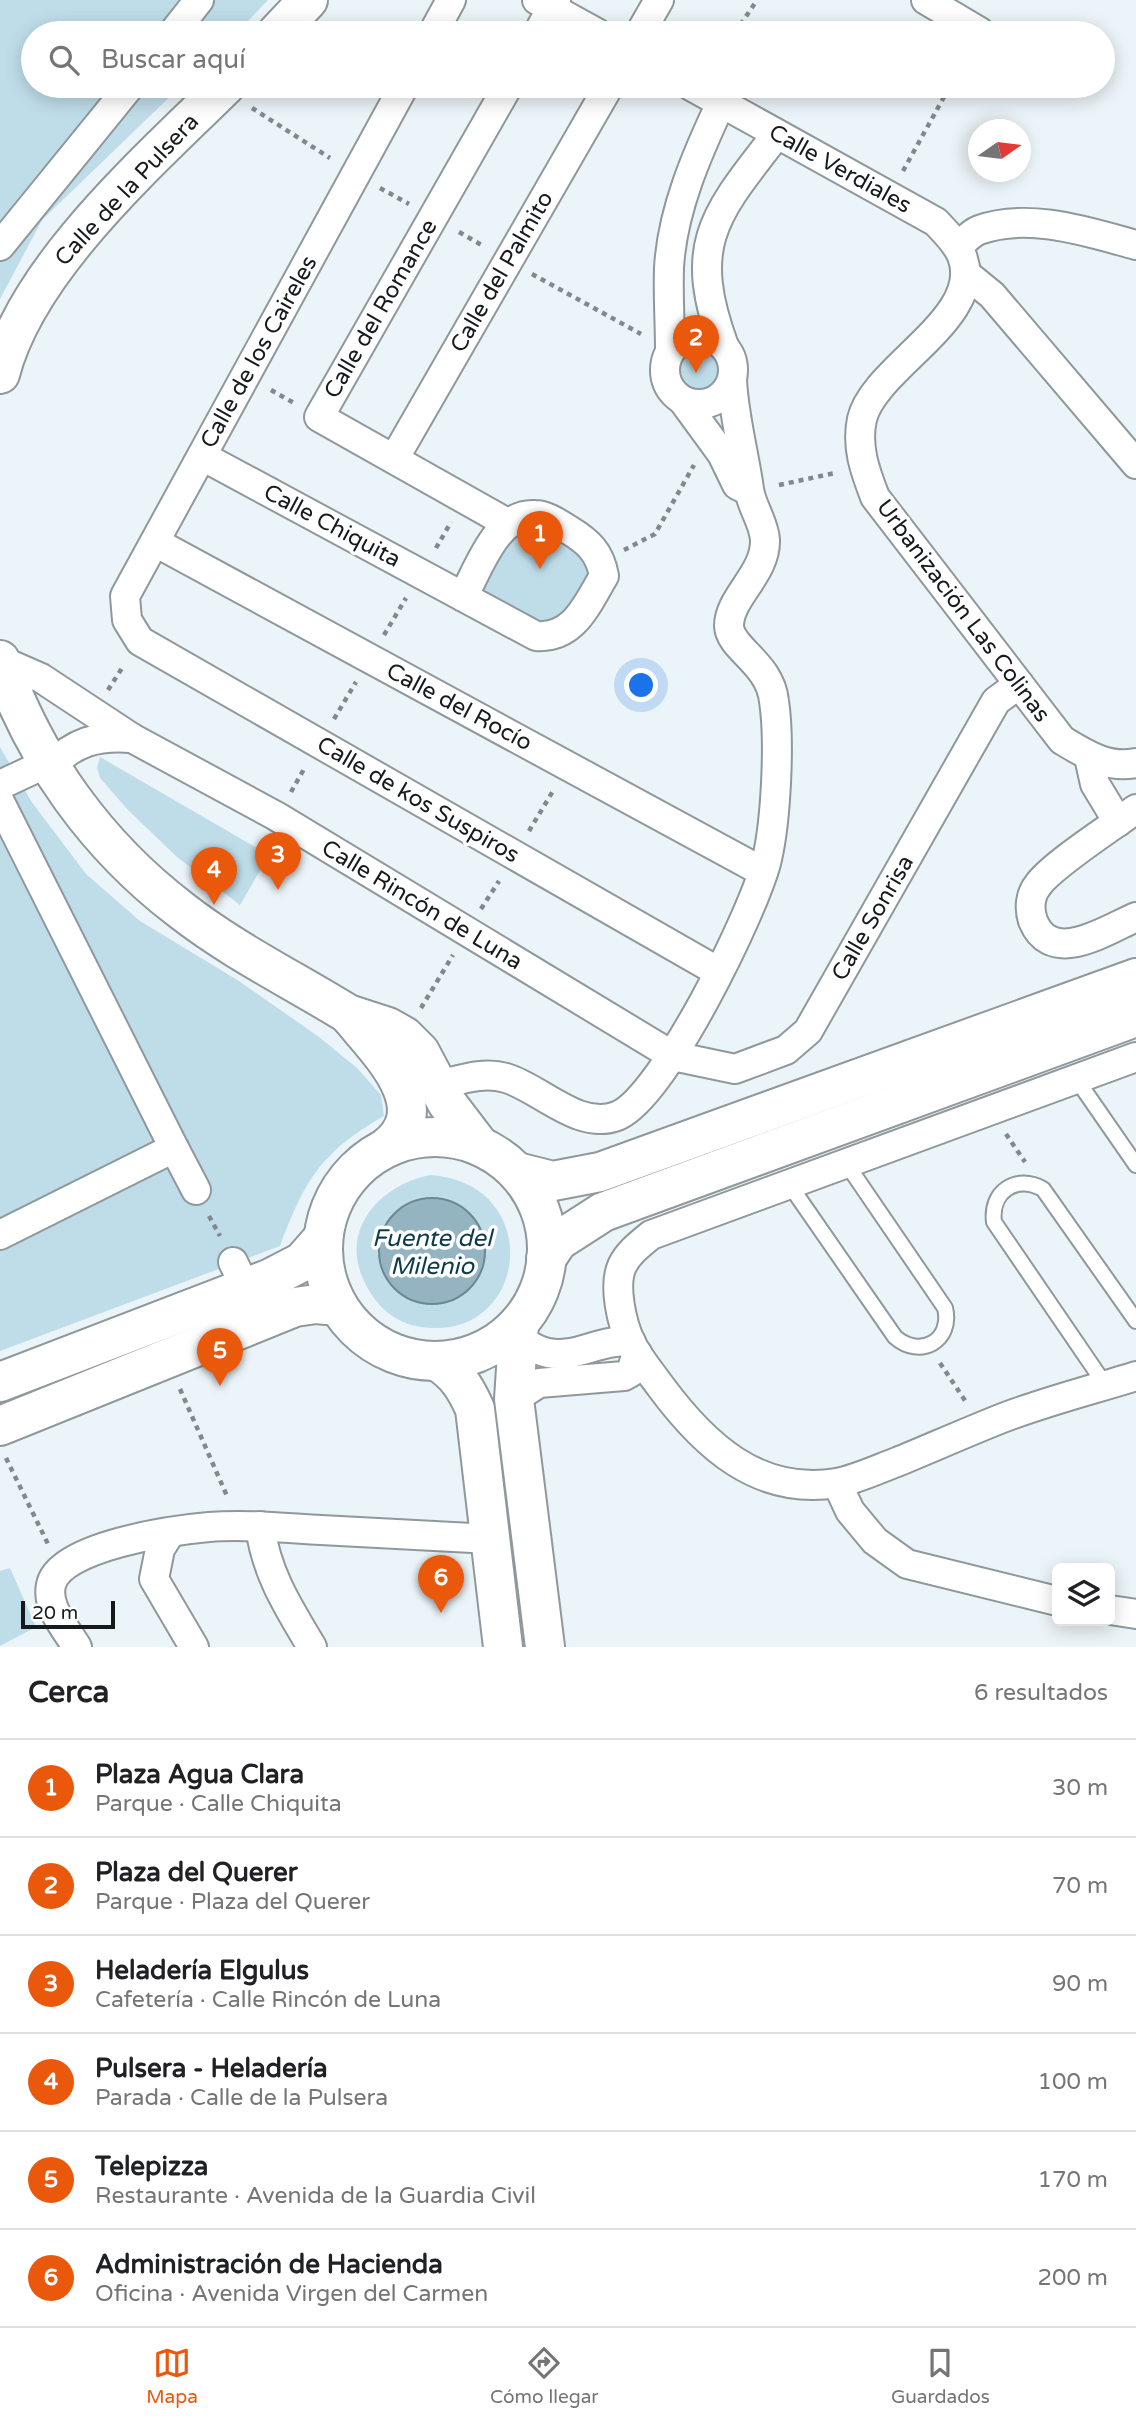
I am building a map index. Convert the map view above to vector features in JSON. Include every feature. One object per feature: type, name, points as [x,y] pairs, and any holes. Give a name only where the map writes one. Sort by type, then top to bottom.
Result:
[{"type":"main road","points":[[289,21],[309,0]]},
{"type":"main road","name":"Calle de la Pulsera","points":[[0,374],[22,320],[81,232],[213,98]]},
{"type":"main road","points":[[0,660],[16,707],[49,765],[97,831],[181,911],[348,1014],[370,1020],[404,1037],[420,1052],[461,1124],[479,1145]]},
{"type":"main road","points":[[517,1172],[553,1181],[600,1172],[1136,978]]},
{"type":"main road","points":[[348,1014],[398,1077],[403,1090],[408,1117],[404,1129],[387,1147]]},
{"type":"main road","points":[[547,1259],[566,1235],[603,1212],[1136,1017]]},
{"type":"main road","points":[[518,1331],[482,1351],[436,1361],[414,1359],[391,1352],[354,1327],[338,1306],[324,1262],[323,1238],[328,1215],[337,1194],[367,1158],[410,1139],[433,1136],[456,1138],[479,1145],[517,1172],[531,1191],[541,1213],[547,1259],[542,1282],[518,1331],[514,1399],[548,1646]]},
{"type":"main road","points":[[0,1382],[247,1290],[302,1262],[323,1238]]},
{"type":"main road","points":[[247,1290],[295,1307],[316,1304],[338,1306]]},
{"type":"main road","points":[[3,1441],[166,1359],[247,1290]]},
{"type":"main road","points":[[436,1361],[454,1372],[465,1385],[475,1409],[503,1647]]},
{"type":"street","points":[[183,21],[200,0]]},
{"type":"street","points":[[440,21],[451,0]]},
{"type":"street","points":[[647,21],[659,0]]},
{"type":"street","points":[[926,0],[961,21]]},
{"type":"street","points":[[542,21],[549,3],[578,21]]},
{"type":"street","points":[[0,247],[120,98]]},
{"type":"street","name":"Calle de los Caireles","points":[[133,631],[125,596],[397,98]]},
{"type":"street","name":"Calle del Romance","points":[[501,98],[319,417],[507,523]]},
{"type":"street","name":"Calle del Palmito","points":[[394,459],[602,98]]},
{"type":"street","name":"Calle Verdiales","points":[[712,98],[936,222],[957,247],[965,274]]},
{"type":"street","points":[[721,103],[699,150],[682,202],[669,266],[670,350],[665,361],[667,385],[684,402],[722,454],[737,485],[749,491]]},
{"type":"street","points":[[438,1086],[483,1074],[506,1078],[587,1118],[614,1118],[637,1105],[673,1056],[752,905],[763,872],[775,798],[774,700],[769,679],[757,661],[735,642],[729,625],[734,608],[758,569],[765,538],[749,491],[748,470],[733,410],[730,356],[710,310],[705,279],[707,248],[718,217],[777,134]]},
{"type":"street","points":[[957,247],[977,231],[1009,223],[1086,232],[1136,245]]},
{"type":"street","points":[[965,274],[992,295],[1136,464]]},
{"type":"street","name":"Urbanización Las Colinas","points":[[965,274],[957,300],[929,338],[873,394],[862,417],[859,442],[864,467],[875,497],[1062,740],[1090,757],[1109,763],[1136,763]]},
{"type":"street","points":[[670,350],[690,337],[702,336],[724,346]]},
{"type":"street","points":[[684,402],[708,404],[727,391],[732,380]]},
{"type":"street","name":"Calle Chiquita","points":[[202,456],[536,636],[550,637],[573,626],[604,576],[601,562]]},
{"type":"street","points":[[463,597],[507,523],[523,515],[547,518],[584,539],[601,562]]},
{"type":"street","name":"Calle del Rocío","points":[[155,542],[763,872]]},
{"type":"street","name":"Calle de kos Suspiros","points":[[133,631],[717,971]]},
{"type":"street","name":"Calle Rincón de Luna","points":[[0,660],[41,678],[132,738],[276,816],[673,1056]]},
{"type":"street","name":"Calle Sonrisa","points":[[673,1056],[735,1069],[786,1050],[808,1031],[996,701],[1019,684]]},
{"type":"street","name":"Calle Rincón de Luna","points":[[0,785],[49,765],[86,740],[106,735],[132,738]]},
{"type":"street","points":[[1090,757],[1095,785],[1127,816],[1039,883],[1030,906],[1032,918],[1046,938],[1070,945],[1136,917]]},
{"type":"street","points":[[0,802],[196,1189]]},
{"type":"street","points":[[1136,1057],[1075,1077],[651,1235],[633,1249],[621,1268],[620,1292],[622,1312],[634,1348],[705,1441],[735,1462],[768,1477],[802,1483],[837,1483],[982,1426],[1136,1376]]},
{"type":"street","points":[[0,1235],[174,1148]]},
{"type":"street","points":[[518,1331],[545,1353],[557,1354],[608,1341],[634,1348]]},
{"type":"street","points":[[594,1346],[592,1364],[598,1377]]},
{"type":"street","points":[[514,1399],[539,1383],[624,1376],[631,1372],[634,1348]]},
{"type":"street","points":[[837,1483],[850,1511],[875,1541],[907,1564],[1052,1600]]},
{"type":"street","points":[[77,1647],[53,1608],[51,1582],[62,1567],[90,1552],[210,1527],[491,1539]]},
{"type":"street","points":[[249,1527],[263,1553],[271,1577],[312,1647]]},
{"type":"street","points":[[170,1534],[160,1549],[154,1578],[194,1647]]},
{"type":"street","points":[[1115,1611],[1136,1614]]},
{"type":"lane","points":[[1075,1077],[1136,1165]]},
{"type":"lane","points":[[789,1184],[895,1337],[910,1347],[928,1346],[943,1335],[947,1317],[945,1308],[846,1163]]},
{"type":"lane","points":[[1106,1385],[994,1222],[995,1203],[1006,1188],[1025,1182],[1043,1189],[1136,1321]]},
{"type":"path","points":[[743,21],[757,0]]},
{"type":"path","points":[[890,196],[943,98]]},
{"type":"path","points":[[246,376],[319,417]]},
{"type":"path","points":[[601,562],[655,534],[709,437]]},
{"type":"path","points":[[749,491],[864,467]]},
{"type":"path","points":[[94,713],[133,631]]},
{"type":"path","points":[[990,1109],[1043,1189]]},
{"type":"path","points":[[196,1189],[247,1290]]},
{"type":"path","points":[[928,1346],[982,1426]]},
{"type":"path","points":[[166,1359],[249,1527]]},
{"type":"path","points":[[3,1441],[26,1503],[62,1567]]},
{"type":"shaded area","points":[[0,0],[268,0],[248,21],[21,21],[21,98],[169,98],[42,220],[0,299]]},
{"type":"shaded area","points":[[696,350],[705,351],[712,356],[717,363],[717,381],[712,388],[705,393],[696,394],[687,393],[680,388],[675,381],[674,372],[675,363],[680,356],[687,351]]},
{"type":"shaded area","points":[[523,515],[601,562],[562,633],[463,597]]},
{"type":"shaded area","points":[[0,747],[31,801],[86,874],[140,921],[239,981],[319,1037],[357,1068],[381,1095],[384,1116],[345,1142],[318,1170],[298,1203],[280,1246],[0,1351]]},
{"type":"shaded area","points":[[100,757],[269,855],[240,905],[177,857],[128,810],[100,778],[97,768]]},
{"type":"shaded area","points":[[430,1175],[468,1184],[493,1204],[507,1231],[510,1260],[502,1288],[484,1311],[457,1325],[421,1327],[403,1322],[387,1312],[375,1299],[358,1264],[357,1245],[361,1228],[369,1213],[380,1200],[412,1180]],"holes":[[[424,1198],[463,1295],[438,1303],[412,1301],[394,1213],[407,1203]]]},
{"type":"shaded area","points":[[10,1568],[36,1627],[0,1646],[0,1571]]},
{"type":"water","name":"Fuente del Milenio","points":[[432,1198],[452,1202],[470,1213],[481,1231],[485,1251],[481,1271],[470,1289],[452,1300],[432,1304],[412,1300],[394,1289],[383,1271],[379,1251],[383,1231],[394,1213],[412,1202]]},
{"type":"place","name":"Plaza del Querer","points":[[696,373]]},
{"type":"place","name":"Plaza Agua Clara","points":[[540,569]]},
{"type":"place","name":"Heladería Elgulus","points":[[278,890]]},
{"type":"place","name":"Pulsera - Heladería","points":[[214,905]]},
{"type":"place","name":"Telepizza","points":[[220,1386]]},
{"type":"place","name":"Administración de Hacienda","points":[[441,1613]]}]
